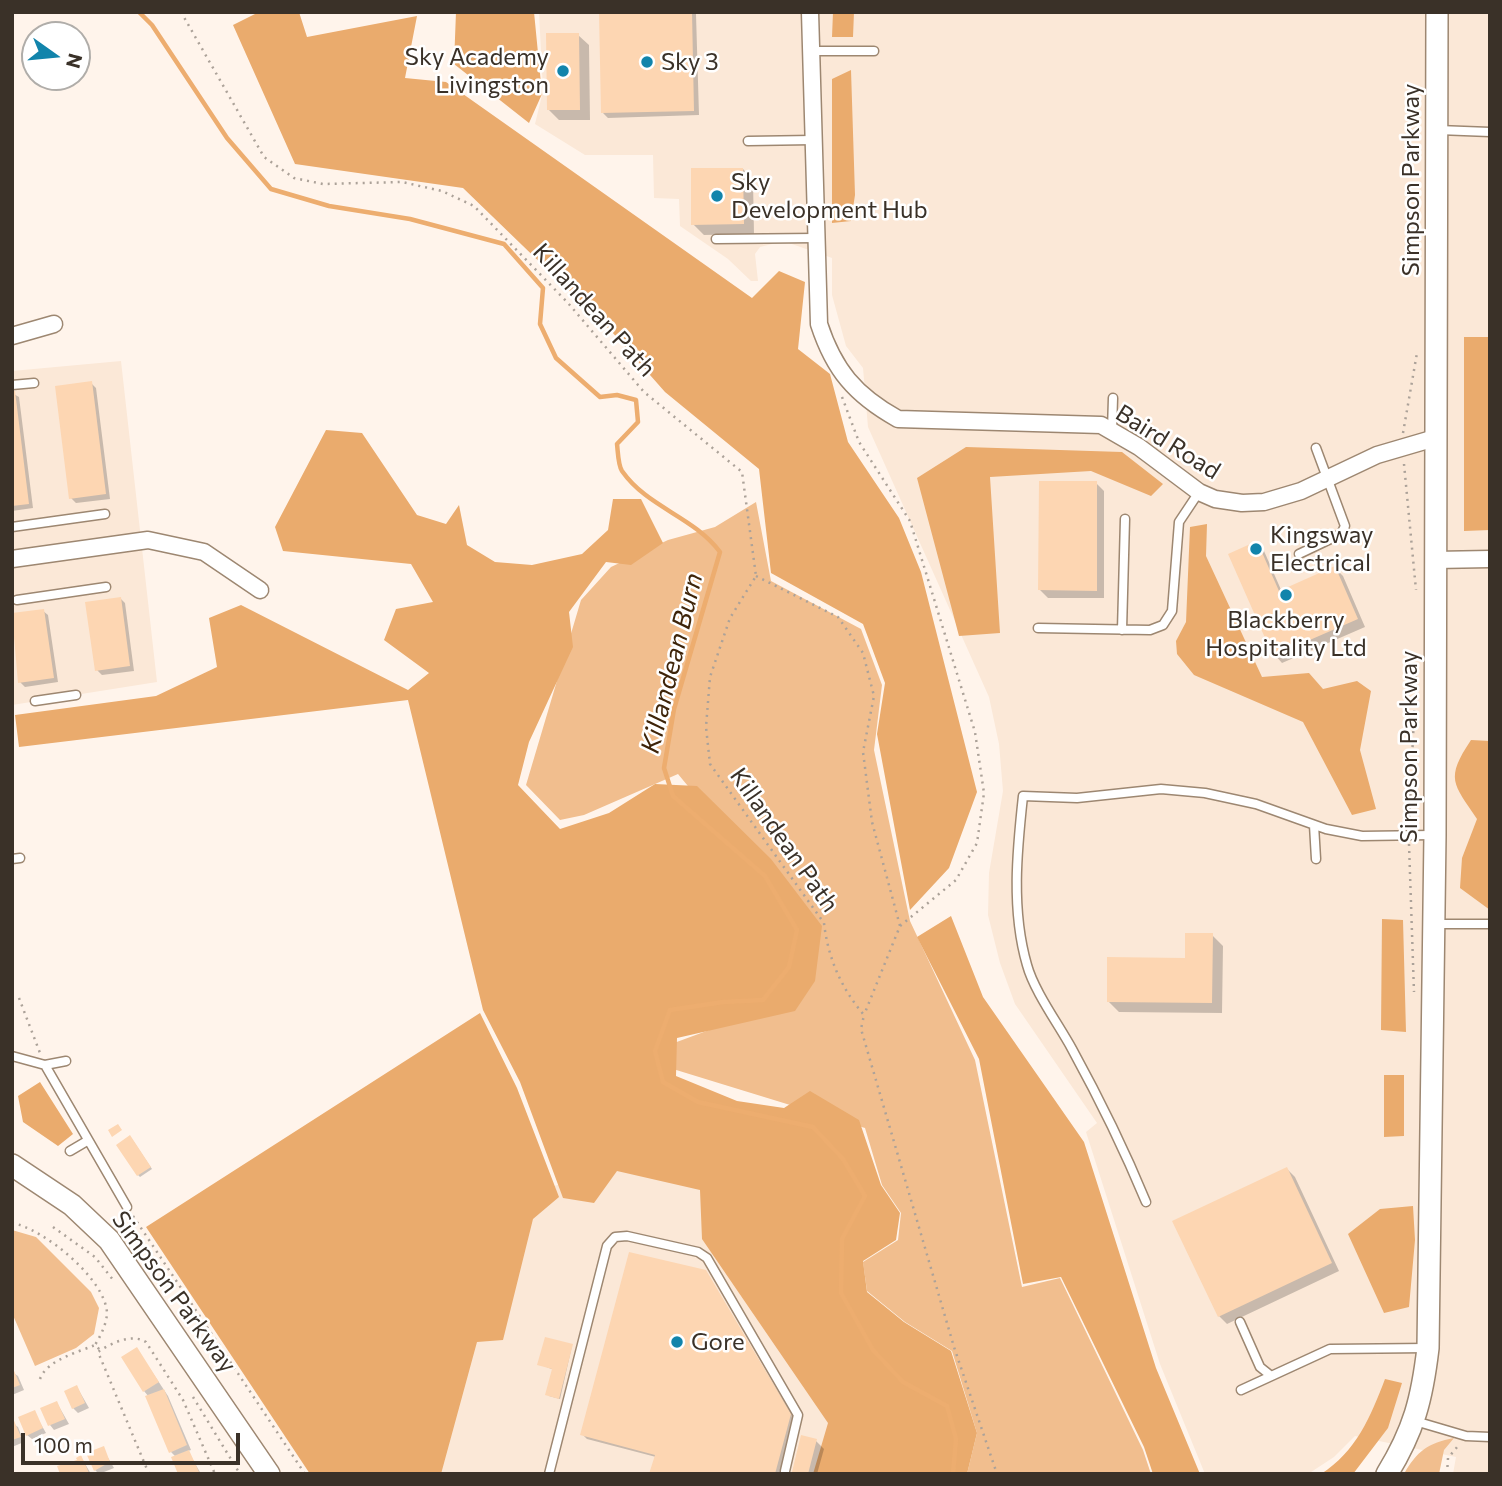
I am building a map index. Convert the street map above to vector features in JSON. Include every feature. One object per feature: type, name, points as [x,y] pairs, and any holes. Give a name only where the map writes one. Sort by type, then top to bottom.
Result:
[{"type":"main road","name":"Simpson Parkway","points":[[1387,1474],[1415,1421],[1423,1394],[1428,1348],[1435,835],[1437,12]]},
{"type":"main road","name":"Simpson Parkway","points":[[12,1165],[72,1205],[108,1240],[269,1474]]},
{"type":"street","name":"Baird Road","points":[[810,12],[819,324],[829,354],[847,380],[871,404],[898,419],[1101,425],[1199,492],[1229,501],[1264,502],[1301,491],[1377,455],[1435,438]]},
{"type":"street","points":[[12,336],[54,324]]},
{"type":"street","points":[[12,559],[148,540],[204,552],[260,590]]},
{"type":"street","points":[[1435,560],[1490,559]]},
{"type":"lane","points":[[810,51],[874,51]]},
{"type":"lane","points":[[1438,130],[1490,132]]},
{"type":"lane","points":[[748,141],[813,140]]},
{"type":"lane","points":[[716,239],[816,238]]},
{"type":"lane","points":[[12,385],[34,383]]},
{"type":"lane","points":[[1112,430],[1113,398]]},
{"type":"lane","points":[[1299,554],[1341,534],[1345,526],[1316,448]]},
{"type":"lane","points":[[1038,628],[1150,631],[1163,625],[1172,611],[1179,522],[1199,492]]},
{"type":"lane","points":[[12,527],[105,514]]},
{"type":"lane","points":[[1122,630],[1125,519]]},
{"type":"lane","points":[[17,600],[106,587]]},
{"type":"lane","points":[[35,701],[76,695]]},
{"type":"lane","points":[[1146,1202],[1113,1123],[1098,1104],[1082,1067],[1027,967],[1017,906],[1017,850],[1023,796],[1077,798],[1161,789],[1205,793],[1256,804],[1314,825],[1362,836],[1435,835]]},
{"type":"lane","points":[[1314,825],[1315,859]]},
{"type":"lane","points":[[1433,923],[1490,924]]},
{"type":"lane","points":[[12,1055],[44,1065],[66,1061]]},
{"type":"lane","points":[[44,1065],[127,1207]]},
{"type":"lane","points":[[70,1151],[87,1141]]},
{"type":"lane","points":[[549,1474],[607,1246],[615,1237],[627,1236],[698,1252],[707,1258],[798,1415],[785,1471]]},
{"type":"lane","points":[[1240,1322],[1260,1367],[1270,1375]]},
{"type":"lane","points":[[1241,1390],[1331,1349],[1428,1348]]},
{"type":"lane","points":[[1415,1421],[1466,1436],[1490,1437]]},
{"type":"path","name":"Killandean Path","points":[[181,12],[264,157],[294,178],[323,184],[402,182],[442,191],[474,206],[568,303],[643,392],[743,472],[755,576],[730,618],[710,677],[706,727],[710,764],[824,923],[827,951],[847,995],[864,1015]]},
{"type":"path","points":[[1416,591],[1402,447],[1419,344]]},
{"type":"path","points":[[847,380],[840,390],[859,442],[910,521],[975,732],[984,793],[976,843],[956,880],[900,926],[864,1015],[861,1029],[954,1347],[997,1474]]},
{"type":"path","points":[[755,576],[838,617],[863,653],[874,696],[863,752],[872,822],[900,926]]},
{"type":"path","points":[[1414,999],[1414,918],[1409,835],[1417,668]]},
{"type":"path","points":[[12,998],[19,998],[44,1065]]},
{"type":"path","points":[[127,1207],[305,1474]]},
{"type":"path","points":[[12,1223],[41,1233],[77,1265],[103,1294],[107,1314],[104,1330],[95,1345],[54,1363],[43,1370],[40,1379]]},
{"type":"path","points":[[53,1227],[94,1257],[119,1287]]},
{"type":"path","points":[[100,1350],[130,1338],[139,1338],[146,1342],[183,1401],[215,1474]]},
{"type":"path","points":[[95,1345],[100,1350],[149,1474]]},
{"type":"path","points":[[189,1390],[240,1474]]},
{"type":"path","points":[[1447,1474],[1448,1458],[1466,1436]]},
{"type":"shaded area","points":[[259,12],[299,12],[307,37],[417,16],[405,78],[446,82],[752,298],[779,271],[805,282],[798,349],[830,374],[848,442],[899,518],[921,572],[977,792],[949,868],[910,910],[877,734],[885,683],[863,624],[771,573],[759,469],[665,392],[612,332],[463,188],[295,164],[233,25]]},
{"type":"shaded area","points":[[456,12],[534,12],[542,94],[529,123],[454,64]]},
{"type":"shaded area","points":[[539,12],[1490,12],[1490,1474],[1453,1474],[1456,1457],[1355,1436],[1334,1457],[1308,1474],[1205,1474],[1160,1364],[1086,1132],[1097,1123],[1015,1004],[1000,963],[988,915],[989,873],[1003,791],[999,744],[989,697],[868,427],[863,368],[846,346],[832,295],[832,258],[789,243],[760,247],[755,254],[758,281],[751,281],[728,259],[680,226],[679,199],[654,198],[653,155],[585,155],[535,124],[543,91]]},
{"type":"shaded area","points":[[833,12],[854,12],[853,37],[832,37]]},
{"type":"shaded area","points":[[851,70],[855,195],[851,221],[832,223],[832,79]]},
{"type":"shaded area","points":[[1464,337],[1490,337],[1490,530],[1464,531]]},
{"type":"shaded area","points":[[121,361],[157,682],[12,705],[12,371]]},
{"type":"shaded area","points":[[326,430],[362,433],[417,515],[446,524],[459,505],[467,545],[495,562],[532,565],[582,554],[608,530],[613,499],[641,499],[663,543],[631,565],[606,562],[569,612],[573,647],[529,742],[518,785],[560,829],[609,813],[655,784],[697,786],[771,859],[822,926],[815,981],[795,1011],[677,1038],[676,1076],[737,1101],[784,1108],[810,1091],[859,1120],[881,1185],[900,1213],[896,1240],[863,1261],[867,1292],[904,1322],[951,1351],[977,1433],[967,1474],[813,1474],[828,1423],[702,1239],[700,1190],[617,1171],[594,1203],[563,1198],[520,1082],[483,1010],[408,700],[19,747],[15,715],[156,696],[217,667],[209,618],[241,605],[408,690],[429,673],[384,640],[396,609],[433,602],[411,564],[283,551],[275,527]]},
{"type":"shaded area","points":[[966,447],[1122,452],[1163,484],[1151,496],[1091,471],[990,477],[1000,633],[959,636],[917,478]]},
{"type":"shaded area","points":[[756,502],[771,581],[861,629],[882,685],[874,750],[910,921],[975,1060],[1022,1287],[1060,1278],[1143,1450],[1151,1474],[967,1474],[977,1433],[952,1351],[905,1322],[867,1291],[863,1262],[898,1240],[901,1213],[882,1185],[865,1128],[673,1069],[674,1043],[777,1005],[806,929],[678,774],[584,815],[560,820],[526,785],[581,600],[611,567],[668,540],[715,527]]},
{"type":"shaded area","points":[[1207,524],[1206,556],[1262,677],[1309,673],[1323,689],[1357,681],[1371,691],[1360,750],[1376,809],[1352,815],[1303,722],[1194,675],[1177,654],[1176,641],[1186,622],[1190,527]]},
{"type":"shaded area","points":[[1471,740],[1490,741],[1490,910],[1460,888],[1462,858],[1477,819],[1462,797],[1455,781],[1455,773]]},
{"type":"shaded area","points":[[951,916],[983,997],[1084,1142],[1156,1368],[1200,1474],[1153,1474],[1144,1447],[1061,1277],[1023,1284],[979,1059],[917,937]]},
{"type":"shaded area","points":[[1382,919],[1403,920],[1406,1032],[1381,1030]]},
{"type":"shaded area","points":[[480,1013],[517,1088],[559,1197],[533,1219],[503,1340],[477,1342],[441,1474],[310,1474],[146,1227]]},
{"type":"shaded area","points":[[1384,1075],[1404,1075],[1404,1136],[1384,1137]]},
{"type":"shaded area","points":[[40,1082],[73,1134],[58,1146],[23,1122],[18,1096]]},
{"type":"shaded area","points":[[665,1154],[756,1182],[896,1474],[424,1474],[456,1291],[547,1188]]},
{"type":"shaded area","points":[[1413,1206],[1415,1240],[1409,1307],[1384,1313],[1348,1234],[1380,1209]]},
{"type":"shaded area","points":[[12,1230],[36,1237],[91,1292],[99,1308],[94,1334],[76,1348],[35,1366],[12,1313]]},
{"type":"shaded area","points":[[1385,1379],[1402,1383],[1388,1428],[1353,1474],[1321,1474],[1353,1444],[1368,1420]]},
{"type":"shaded area","points":[[1454,1438],[1444,1450],[1439,1474],[1404,1474],[1424,1449]]},
{"type":"building","name":"Sky 3","points":[[599,12],[692,12],[694,111],[601,113]]},
{"type":"building","name":"Sky Academy Livingston","points":[[546,33],[579,33],[580,110],[547,110]]},
{"type":"building","name":"Sky Development Hub","points":[[691,168],[743,168],[744,224],[691,225]]},
{"type":"building","points":[[92,381],[106,494],[69,499],[55,386]]},
{"type":"building","points":[[12,391],[15,391],[29,504],[12,506]]},
{"type":"building","points":[[1039,481],[1097,481],[1097,591],[1038,590]]},
{"type":"building","points":[[1257,541],[1279,591],[1335,566],[1358,619],[1273,656],[1228,554]]},
{"type":"building","points":[[121,597],[130,666],[95,671],[85,602]]},
{"type":"building","points":[[44,609],[54,678],[18,683],[12,613]]},
{"type":"building","points":[[1185,933],[1213,933],[1212,1003],[1107,1002],[1107,957],[1185,958]]},
{"type":"building","points":[[118,1124],[122,1130],[112,1137],[108,1130]]},
{"type":"building","points":[[130,1135],[151,1167],[137,1176],[116,1145]]},
{"type":"building","points":[[1287,1167],[1332,1263],[1218,1317],[1172,1221]]},
{"type":"building","name":"Gore","points":[[629,1252],[706,1270],[791,1414],[775,1474],[649,1474],[655,1455],[580,1435]]},
{"type":"building","points":[[545,1337],[573,1344],[559,1399],[545,1395],[552,1369],[537,1365]]},
{"type":"building","points":[[137,1347],[159,1382],[143,1392],[121,1357]]},
{"type":"building","points":[[12,1366],[20,1385],[12,1388]]},
{"type":"building","points":[[77,1385],[85,1403],[72,1409],[64,1391]]},
{"type":"building","points":[[164,1389],[187,1445],[169,1453],[145,1396]]},
{"type":"building","points":[[57,1401],[65,1419],[48,1426],[40,1408]]},
{"type":"building","points":[[35,1410],[43,1428],[26,1436],[18,1417]]},
{"type":"building","points":[[12,1416],[21,1437],[12,1440]]},
{"type":"building","points":[[801,1435],[817,1439],[808,1474],[792,1472]]},
{"type":"building","points":[[104,1446],[110,1462],[94,1471],[86,1453]]},
{"type":"building","points":[[189,1450],[199,1472],[178,1474],[171,1457]]},
{"type":"building","points":[[81,1455],[89,1473],[60,1474],[57,1466],[77,1460]]},
{"type":"waterway","name":"Killandean Burn","points":[[139,12],[152,25],[227,138],[271,189],[329,206],[410,219],[504,244],[543,288],[540,324],[556,358],[600,397],[617,395],[636,400],[638,422],[617,444],[622,471],[644,494],[697,529],[720,552],[674,709],[664,768],[673,796],[765,876],[797,930],[789,967],[763,1000],[723,1002],[670,1010],[655,1051],[663,1082],[698,1102],[813,1127],[843,1159],[865,1196],[842,1239],[841,1293],[873,1350],[903,1382],[947,1406],[956,1439],[953,1474]]},
{"type":"place","name":"Sky 3","points":[[647,62]]},
{"type":"place","name":"Sky Academy Livingston","points":[[563,71]]},
{"type":"place","name":"Sky Development Hub","points":[[717,196]]},
{"type":"place","name":"Kingsway Electrical","points":[[1256,549]]},
{"type":"place","name":"Blackberry Hospitality Ltd","points":[[1286,595]]},
{"type":"place","name":"Gore","points":[[677,1342]]}]
